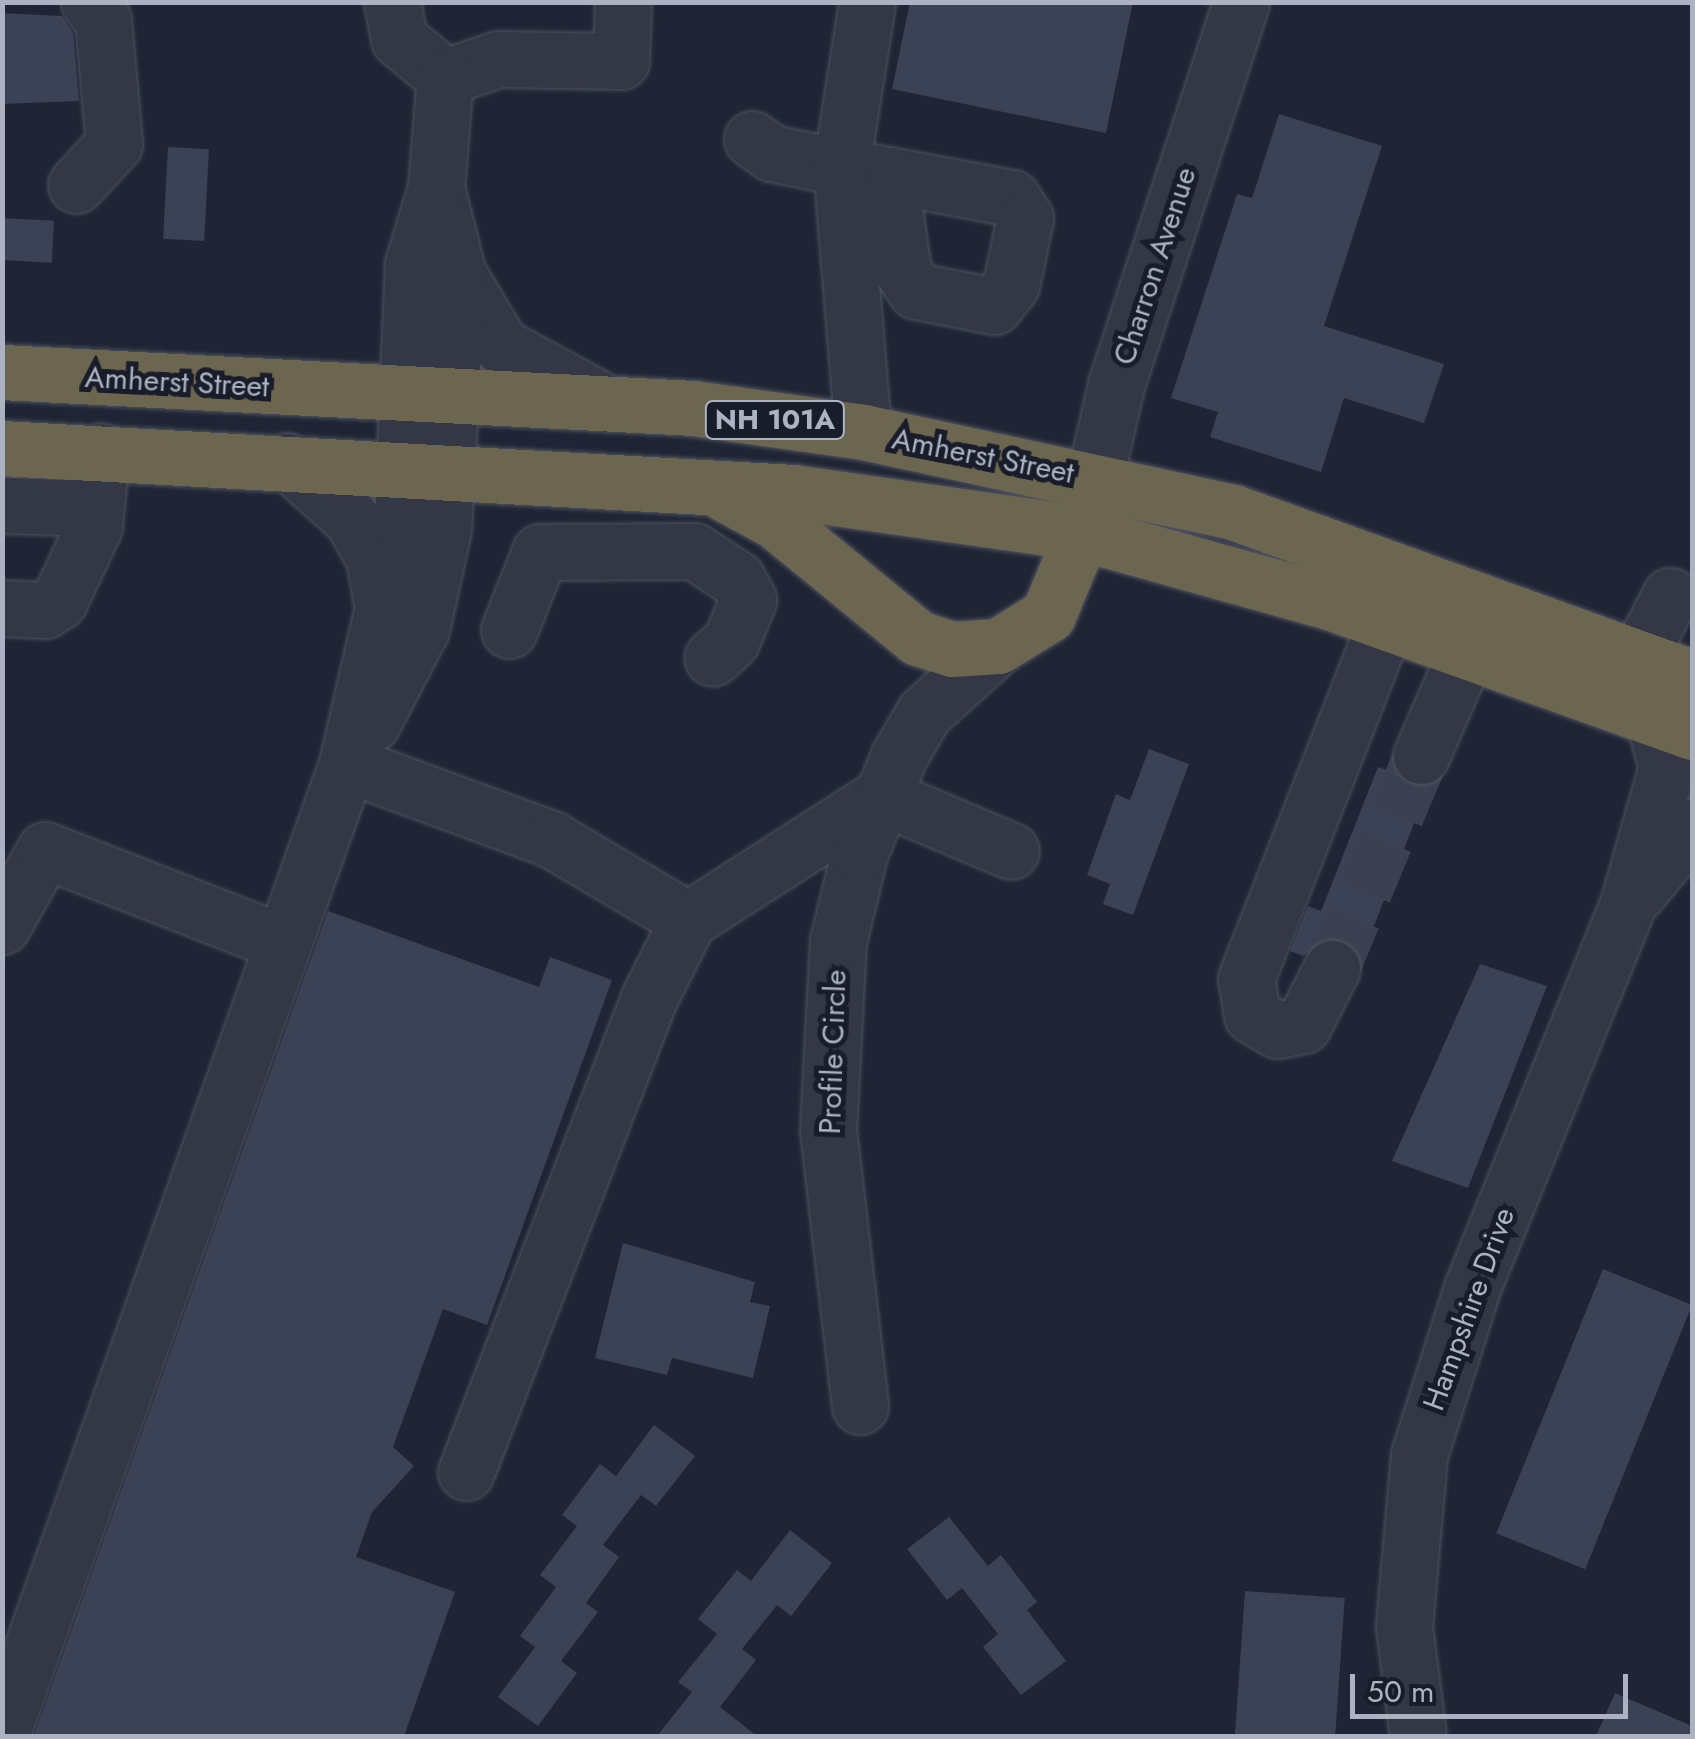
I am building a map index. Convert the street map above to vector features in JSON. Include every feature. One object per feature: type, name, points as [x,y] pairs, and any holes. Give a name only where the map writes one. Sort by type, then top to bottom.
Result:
[{"type":"highway","name":"Amherst Street","points":[[2,372],[608,404],[863,432],[1094,478],[1334,545],[1692,678]]},
{"type":"highway","name":"Amherst Street","points":[[2,448],[698,484],[1082,533],[1386,622],[1673,724]]},
{"type":"highway","points":[[698,484],[776,520],[918,638],[952,649],[998,646],[1048,615],[1082,533]]},
{"type":"street","points":[[76,185],[114,144],[103,20],[90,2]]},
{"type":"street","points":[[392,2],[399,39],[446,77]]},
{"type":"street","points":[[446,77],[498,59],[621,61],[622,2]]},
{"type":"street","points":[[863,432],[867,2]]},
{"type":"street","name":"Charron Avenue","points":[[1082,533],[1094,478],[1241,2]]},
{"type":"street","points":[[347,764],[421,629],[430,397],[413,264],[436,188],[446,77]]},
{"type":"street","points":[[752,139],[771,153],[865,171]]},
{"type":"street","points":[[436,188],[467,304],[500,346],[608,404]]},
{"type":"street","points":[[430,397],[456,271]]},
{"type":"street","points":[[2,608],[46,610],[60,601],[95,508],[101,451]]},
{"type":"street","points":[[286,460],[352,519],[374,558],[382,598]]},
{"type":"street","points":[[2,1733],[347,764],[382,598],[428,470]]},
{"type":"street","points":[[2,505],[95,508]]},
{"type":"street","points":[[508,630],[540,552],[694,552],[736,578],[748,600],[732,641],[712,658]]},
{"type":"street","points":[[1638,658],[1670,596]]},
{"type":"street","points":[[1332,968],[1303,1024],[1277,1030],[1252,1015],[1246,980],[1386,622]]},
{"type":"street","points":[[918,638],[924,713]]},
{"type":"street","name":"Profile Circle","points":[[860,1406],[829,1078],[838,941],[880,796],[924,713],[998,646]]},
{"type":"street","points":[[1421,756],[1467,650]]},
{"type":"street","name":"Hampshire Drive","points":[[1418,1736],[1404,1581],[1430,1413],[1629,901],[1667,766],[1673,724]]},
{"type":"street","points":[[347,764],[551,839],[688,920]]},
{"type":"street","points":[[466,1472],[649,998],[688,920],[880,796],[1011,851]]},
{"type":"street","name":"Hampshire Drive","points":[[1629,901],[1692,827]]},
{"type":"street","points":[[2,926],[45,850],[282,942]]},
{"type":"building","points":[[910,2],[1133,2],[1106,133],[892,89]]},
{"type":"building","points":[[2,13],[62,16],[73,32],[79,101],[2,104]]},
{"type":"building","points":[[1279,114],[1382,146],[1324,326],[1444,364],[1424,423],[1344,398],[1321,472],[1210,437],[1218,412],[1171,398],[1237,194],[1252,198]]},
{"type":"building","points":[[168,147],[209,149],[204,241],[163,239]]},
{"type":"building","points":[[2,218],[54,221],[52,263],[2,260]]},
{"type":"building","points":[[1149,749],[1189,764],[1133,915],[1103,904],[1110,884],[1087,875],[1116,794],[1130,800]]},
{"type":"building","points":[[1378,767],[1429,785],[1361,959],[1331,937],[1303,956],[1290,951],[1308,906],[1321,911]]},
{"type":"building","points":[[328,911],[539,987],[550,957],[612,980],[487,1325],[443,1309],[393,1447],[414,1466],[372,1512],[356,1557],[455,1592],[404,1736],[34,1736]]},
{"type":"building","points":[[1480,964],[1547,986],[1468,1188],[1392,1161]]},
{"type":"building","points":[[623,1243],[755,1282],[750,1302],[770,1306],[753,1378],[672,1358],[667,1375],[595,1358]]},
{"type":"building","points":[[1603,1269],[1692,1305],[1585,1569],[1496,1533]]},
{"type":"building","points":[[654,1425],[695,1456],[656,1506],[641,1495],[603,1545],[619,1557],[586,1603],[598,1612],[561,1661],[577,1673],[538,1726],[498,1697],[535,1647],[520,1636],[556,1587],[540,1575],[577,1526],[562,1515],[600,1464],[616,1476]]},
{"type":"building","points":[[949,1517],[988,1566],[1001,1555],[1037,1602],[1027,1610],[1066,1661],[1021,1695],[983,1647],[998,1634],[962,1588],[947,1600],[907,1549]]},
{"type":"building","points":[[790,1530],[832,1563],[791,1616],[777,1605],[742,1649],[756,1660],[720,1707],[757,1736],[657,1736],[692,1692],[678,1682],[717,1634],[698,1619],[737,1570],[751,1581]]},
{"type":"building","points":[[1245,1591],[1345,1598],[1335,1736],[1235,1736]]},
{"type":"building","points":[[1615,1693],[1692,1726],[1692,1736],[1596,1736]]},
{"type":"tunnel","points":[[1332,968],[1421,756]]}]
